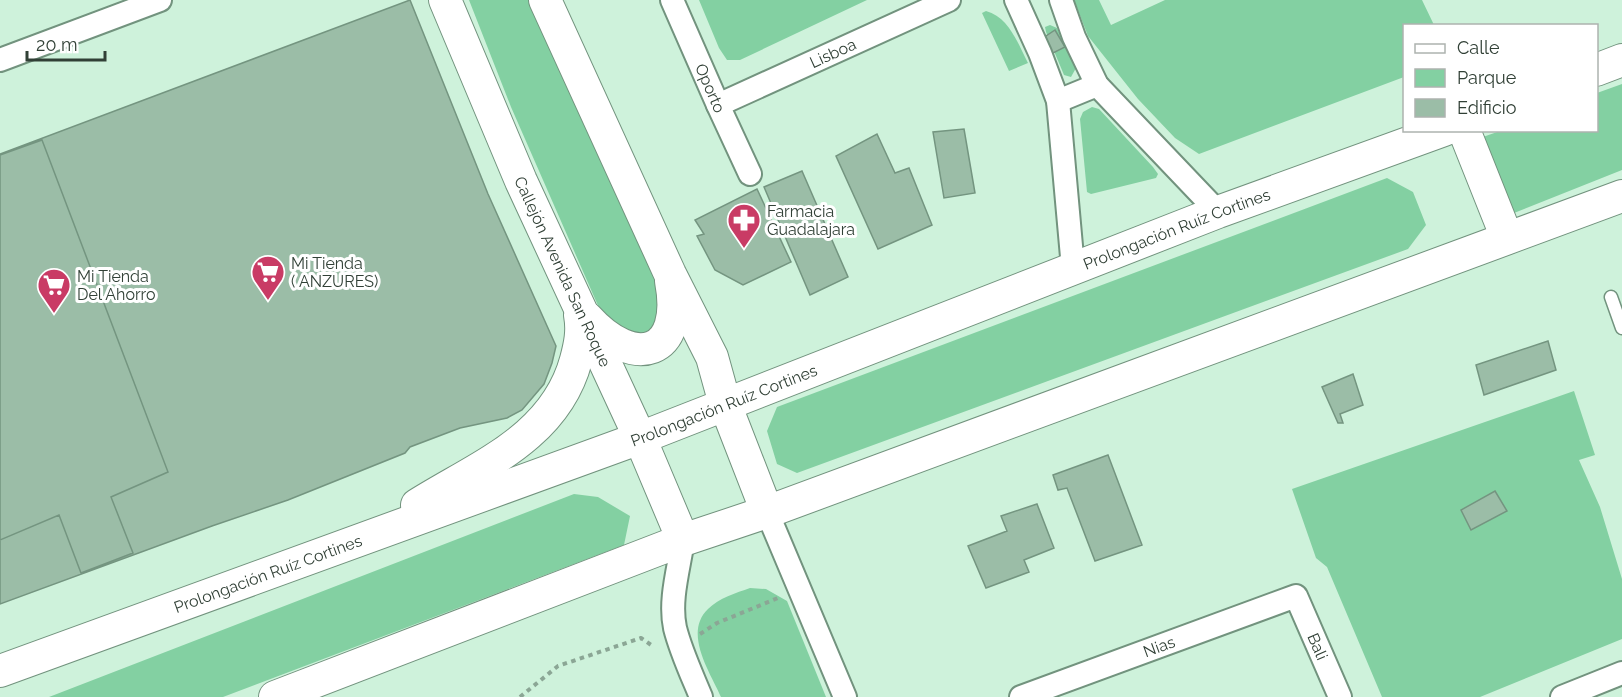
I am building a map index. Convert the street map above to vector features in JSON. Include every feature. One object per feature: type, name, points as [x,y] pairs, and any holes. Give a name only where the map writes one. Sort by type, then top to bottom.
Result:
[{"type":"main road","name":"Callejón Avenida San Roque","points":[[445,0],[521,181],[640,438],[683,540]]},
{"type":"main road","points":[[544,0],[670,274],[712,357],[725,404],[767,512]]},
{"type":"main road","points":[[1598,69],[1622,60]]},
{"type":"main road","name":"Prolongación Ruíz Cortines","points":[[0,672],[640,438],[1218,212],[1438,132]]},
{"type":"main road","points":[[1465,132],[1507,238]]},
{"type":"main road","points":[[275,697],[683,540],[767,512],[1622,196]]},
{"type":"main road","points":[[579,308],[595,327],[621,345],[636,350],[656,346],[667,334],[673,310],[674,295],[670,274]]},
{"type":"main road","points":[[360,540],[515,447],[536,429],[565,389],[575,365],[581,343],[582,326],[579,308]]},
{"type":"street","points":[[0,60],[160,0]]},
{"type":"street","name":"Oporto","points":[[672,0],[750,174]]},
{"type":"street","name":"Lisboa","points":[[718,105],[949,0]]},
{"type":"street","points":[[1016,0],[1040,53],[1058,102],[1073,268]]},
{"type":"street","points":[[1061,0],[1074,37],[1097,85],[1218,212]]},
{"type":"street","points":[[1058,102],[1097,85]]},
{"type":"street","points":[[767,512],[845,697]]},
{"type":"street","points":[[683,540],[675,592],[675,626],[686,663],[701,697]]},
{"type":"street","name":"Nias","points":[[1021,697],[1296,596]]},
{"type":"street","name":"Bali","points":[[1296,596],[1340,697]]},
{"type":"street","points":[[1562,697],[1622,673]]},
{"type":"lane","points":[[1611,297],[1622,328]]},
{"type":"path","points":[[697,636],[717,623],[781,597]]},
{"type":"path","points":[[520,697],[558,666],[641,638],[659,652]]},
{"type":"green space","points":[[469,0],[529,0],[664,298],[658,327],[645,334],[633,336],[603,317],[511,107]]},
{"type":"green space","points":[[699,0],[867,0],[740,60],[727,60],[719,48]]},
{"type":"green space","points":[[1074,0],[1099,0],[1111,25],[1165,0],[1422,0],[1434,24],[1403,24],[1403,77],[1199,154],[1175,138],[1138,99],[1088,36]]},
{"type":"green space","points":[[986,11],[994,14],[1007,25],[1028,63],[1009,71],[982,13]]},
{"type":"green space","points":[[1050,25],[1057,28],[1076,68],[1071,77],[1064,75],[1046,32],[1045,27]]},
{"type":"green space","points":[[1622,84],[1622,170],[1509,215],[1480,138],[1497,132],[1598,132],[1598,93]]},
{"type":"green space","points":[[1092,107],[1099,109],[1153,167],[1158,174],[1156,178],[1091,194],[1087,192],[1080,119],[1083,112]]},
{"type":"green space","points":[[1387,178],[1413,192],[1426,225],[1408,249],[797,473],[777,464],[767,431],[777,407]]},
{"type":"green space","points":[[1574,391],[1595,455],[1579,460],[1600,507],[1622,579],[1622,639],[1480,697],[1382,697],[1327,567],[1316,558],[1292,489]]},
{"type":"green space","points":[[574,494],[598,497],[630,516],[624,545],[223,697],[49,697]]},
{"type":"green space","points":[[750,588],[766,589],[787,601],[826,697],[721,697],[701,653],[698,629],[701,619],[712,605]]},
{"type":"building","name":"Mi Tienda ( ANZURES)","points":[[410,0],[488,194],[556,346],[544,384],[522,410],[507,418],[460,428],[410,447],[405,453],[288,500],[0,604],[0,154]]},
{"type":"building","points":[[1055,30],[1065,47],[1051,54],[1043,38]]},
{"type":"building","points":[[964,129],[975,193],[944,198],[933,132]]},
{"type":"building","points":[[877,134],[895,173],[909,168],[932,225],[878,249],[836,156]]},
{"type":"building","name":"Mi Tienda Del Ahorro","points":[[42,140],[168,472],[111,497],[133,553],[81,573],[59,515],[0,540],[0,155]]},
{"type":"building","points":[[802,171],[848,277],[810,295],[764,187]]},
{"type":"building","name":"Farmacia Guadalajara","points":[[757,189],[791,262],[743,285],[715,270],[697,236],[704,234],[695,220]]},
{"type":"building","points":[[1548,341],[1556,370],[1484,395],[1476,365]]},
{"type":"building","points":[[1353,374],[1363,405],[1340,414],[1343,423],[1338,423],[1322,387]]},
{"type":"building","points":[[1108,455],[1142,545],[1095,561],[1067,488],[1058,490],[1053,475]]},
{"type":"building","points":[[1495,491],[1507,511],[1471,530],[1461,510]]},
{"type":"building","points":[[1037,504],[1054,548],[1024,560],[1029,572],[986,588],[968,546],[1007,531],[1001,516]]},
{"type":"place","name":"Farmacia Guadalajara","points":[[744,249]]},
{"type":"place","name":"Mi Tienda ( ANZURES)","points":[[268,301]]},
{"type":"place","name":"Mi Tienda Del Ahorro","points":[[54,314]]}]
